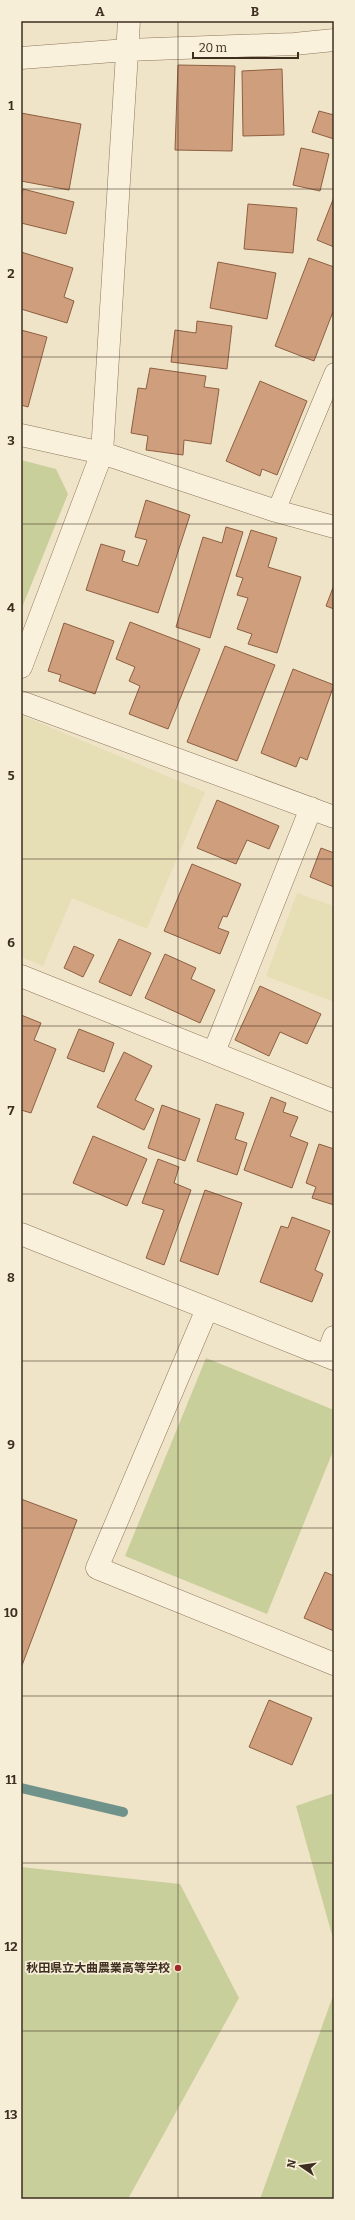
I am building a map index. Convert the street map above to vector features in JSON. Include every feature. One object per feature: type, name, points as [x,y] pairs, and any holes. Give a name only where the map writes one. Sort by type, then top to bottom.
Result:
[{"type":"street","points":[[21,667],[102,453],[129,21]]},
{"type":"street","points":[[21,58],[127,50],[294,44],[334,40]]},
{"type":"street","points":[[21,435],[102,453],[276,511],[334,527]]},
{"type":"street","points":[[21,702],[334,817]]},
{"type":"street","points":[[214,1052],[311,808]]},
{"type":"street","points":[[21,976],[334,1101]]},
{"type":"street","points":[[21,1234],[207,1309],[332,1350]]},
{"type":"street","points":[[207,1309],[97,1568],[334,1664]]},
{"type":"lane","points":[[276,511],[334,372]]},
{"type":"shaded area","points":[[21,715],[205,792],[147,929],[72,898],[43,966],[21,957]]},
{"type":"shaded area","points":[[297,893],[334,906],[334,1002],[266,976]]},
{"type":"green space","points":[[21,460],[56,469],[68,494],[21,610]]},
{"type":"green space","points":[[206,1358],[334,1410],[334,1449],[267,1614],[125,1556]]},
{"type":"green space","points":[[334,1793],[334,1942],[296,1806]]},
{"type":"green space","points":[[21,1867],[180,1884],[239,1998],[128,2199],[21,2199]]},
{"type":"green space","points":[[334,1993],[334,2199],[260,2199]]},
{"type":"building","points":[[178,65],[235,66],[232,151],[175,150]]},
{"type":"building","points":[[282,69],[284,135],[243,136],[242,71]]},
{"type":"building","points":[[319,111],[334,115],[334,139],[312,132]]},
{"type":"building","points":[[21,113],[81,124],[69,190],[21,181]]},
{"type":"building","points":[[301,148],[329,154],[320,191],[293,185]]},
{"type":"building","points":[[23,189],[74,202],[66,234],[21,223],[21,199]]},
{"type":"building","points":[[334,197],[334,247],[317,240]]},
{"type":"building","points":[[248,204],[297,208],[293,253],[244,249]]},
{"type":"building","points":[[21,252],[73,268],[64,297],[74,301],[67,323],[21,309]]},
{"type":"building","points":[[309,258],[334,267],[334,309],[314,361],[275,346]]},
{"type":"building","points":[[218,262],[276,273],[267,319],[210,308]]},
{"type":"building","points":[[197,321],[232,326],[227,369],[171,362],[175,330],[196,333]]},
{"type":"building","points":[[21,330],[47,337],[28,407],[21,405]]},
{"type":"building","points":[[150,368],[206,376],[204,387],[219,389],[211,444],[184,440],[183,455],[146,450],[148,436],[131,433],[138,388],[146,389]]},
{"type":"building","points":[[260,381],[307,401],[277,475],[262,469],[260,476],[226,461]]},
{"type":"building","points":[[146,500],[190,515],[158,613],[86,590],[101,544],[125,551],[122,561],[138,566],[147,540],[135,537]]},
{"type":"building","points":[[226,527],[243,532],[210,638],[176,627],[203,537],[222,543]]},
{"type":"building","points":[[251,530],[277,538],[268,567],[301,577],[277,653],[248,644],[252,634],[237,629],[248,598],[237,595],[243,578],[236,576]]},
{"type":"building","points":[[334,585],[334,609],[326,606]]},
{"type":"building","points":[[130,622],[200,649],[168,729],[129,714],[140,686],[129,681],[135,667],[116,659]]},
{"type":"building","points":[[64,623],[114,641],[95,694],[59,681],[61,675],[48,671]]},
{"type":"building","points":[[225,646],[275,665],[237,761],[187,742]]},
{"type":"building","points":[[293,669],[334,685],[307,760],[300,757],[296,767],[261,753]]},
{"type":"building","points":[[217,800],[279,826],[269,849],[247,840],[236,864],[197,848]]},
{"type":"building","points":[[321,848],[334,853],[334,887],[310,877]]},
{"type":"building","points":[[192,864],[241,884],[227,917],[223,916],[218,928],[229,932],[220,954],[164,931]]},
{"type":"building","points":[[119,939],[151,953],[131,996],[99,982]]},
{"type":"building","points":[[74,946],[94,955],[83,977],[64,968]]},
{"type":"building","points":[[165,954],[196,968],[191,979],[215,990],[200,1023],[145,998]]},
{"type":"building","points":[[260,986],[321,1014],[307,1044],[280,1032],[269,1056],[235,1040]]},
{"type":"building","points":[[21,1015],[41,1023],[34,1040],[56,1049],[31,1113],[21,1110]]},
{"type":"building","points":[[79,1029],[114,1043],[104,1072],[67,1058]]},
{"type":"building","points":[[124,1052],[152,1066],[135,1100],[154,1109],[144,1130],[97,1107]]},
{"type":"building","points":[[271,1097],[286,1103],[283,1112],[298,1117],[290,1136],[308,1143],[292,1188],[244,1170]]},
{"type":"building","points":[[216,1104],[244,1113],[235,1139],[247,1143],[237,1175],[197,1161]]},
{"type":"building","points":[[162,1105],[200,1119],[185,1161],[148,1148]]},
{"type":"building","points":[[93,1136],[147,1159],[127,1206],[73,1183]]},
{"type":"building","points":[[319,1144],[334,1149],[334,1205],[312,1198],[316,1187],[306,1183]]},
{"type":"building","points":[[158,1159],[179,1167],[174,1183],[191,1190],[164,1265],[146,1258],[164,1210],[142,1203]]},
{"type":"building","points":[[205,1190],[242,1203],[218,1275],[180,1261]]},
{"type":"building","points":[[292,1217],[330,1231],[315,1270],[323,1274],[312,1302],[260,1282],[281,1226],[288,1228]]},
{"type":"building","points":[[21,1499],[77,1520],[21,1668]]},
{"type":"building","points":[[325,1572],[334,1576],[334,1631],[304,1618]]},
{"type":"building","points":[[269,1700],[312,1718],[292,1765],[249,1747]]},
{"type":"waterway","points":[[21,1788],[123,1812]]},
{"type":"place","name":"秋田県立大曲農業高等学校","points":[[178,1968]]}]
